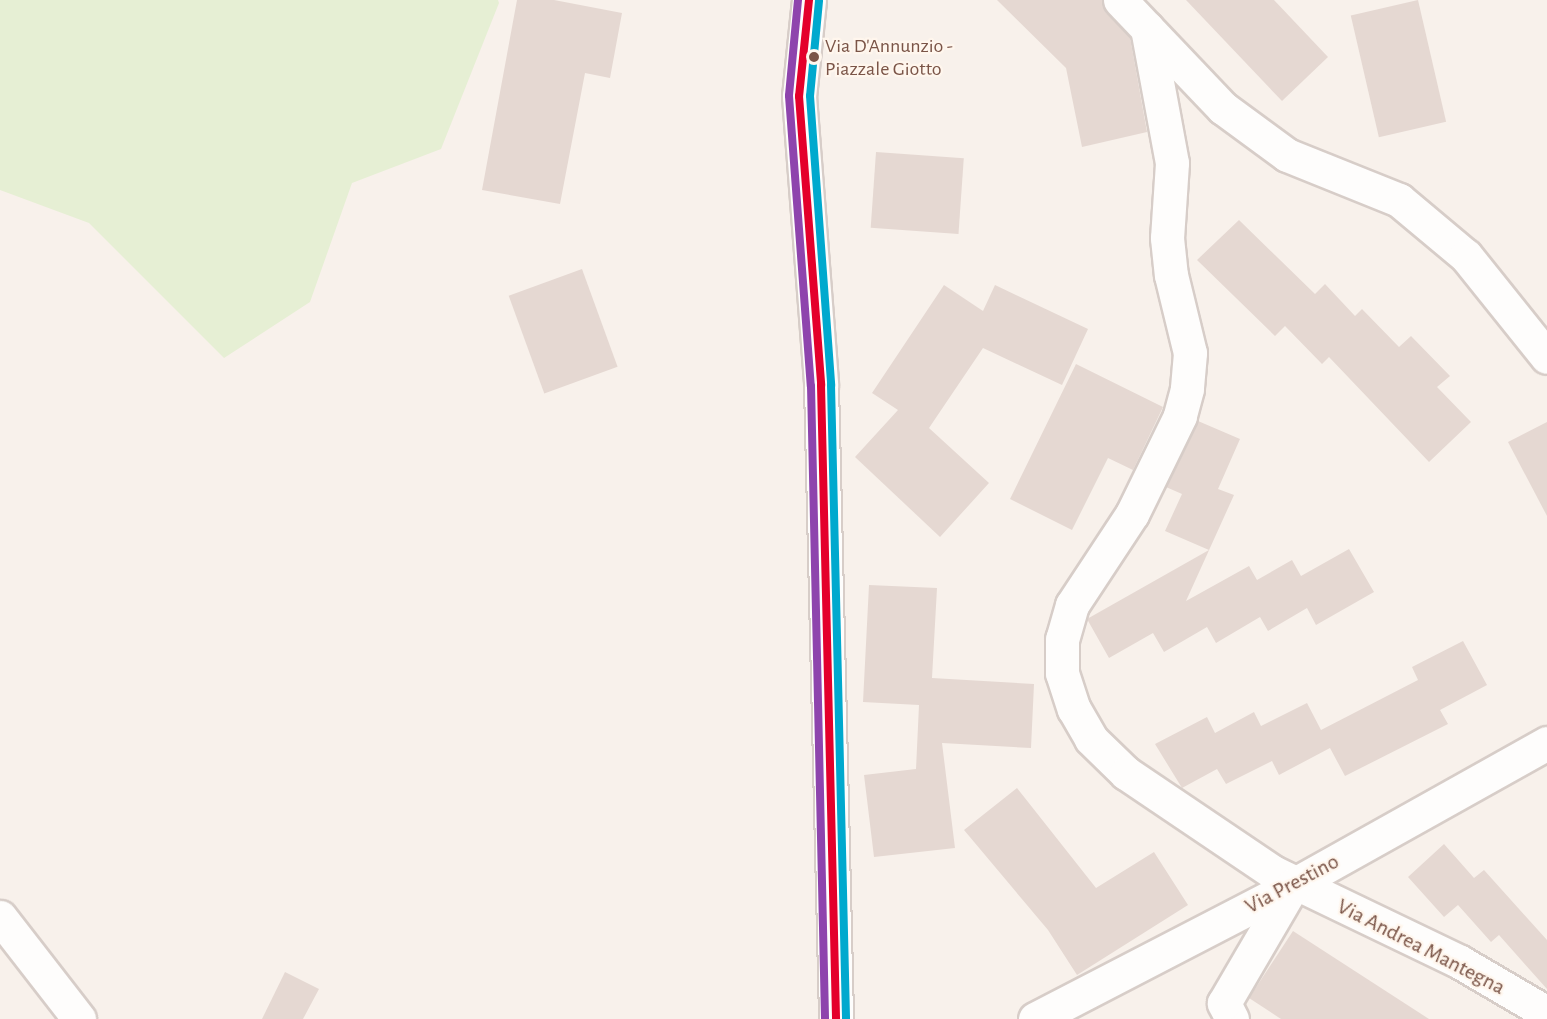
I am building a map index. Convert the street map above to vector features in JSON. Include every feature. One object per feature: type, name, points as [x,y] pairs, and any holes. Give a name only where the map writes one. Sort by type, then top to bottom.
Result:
[{"type":"street","points":[[809,0],[799,96],[821,385],[836,1019]]},
{"type":"street","points":[[1120,0],[1223,108],[1287,155],[1399,200],[1466,256],[1547,357]]},
{"type":"street","name":"Via Andrea Mantegna","points":[[1147,28],[1172,162],[1167,238],[1171,275],[1190,353],[1187,388],[1180,416],[1132,514],[1072,605],[1062,639],[1062,673],[1074,710],[1092,739],[1126,773],[1293,885],[1460,962],[1547,1013]]},
{"type":"street","name":"Via Prestino","points":[[1035,1019],[1293,885],[1547,743]]},
{"type":"street","points":[[1232,1019],[1224,1003],[1293,885]]},
{"type":"street","points":[[0,917],[79,1019]]},
{"type":"green space","points":[[0,0],[498,0],[499,3],[441,149],[352,183],[310,302],[224,358],[89,223],[0,190]]},
{"type":"building","points":[[517,0],[554,0],[622,13],[610,78],[585,73],[560,204],[482,190]]},
{"type":"building","points":[[997,0],[1102,0],[1106,13],[1130,37],[1147,132],[1082,147],[1066,68]]},
{"type":"building","points":[[1186,0],[1274,0],[1328,57],[1282,101]]},
{"type":"building","points":[[1418,0],[1446,122],[1379,137],[1351,16]]},
{"type":"building","points":[[876,152],[964,158],[958,234],[871,228]]},
{"type":"building","points":[[1239,220],[1315,294],[1325,284],[1355,316],[1362,309],[1399,347],[1411,336],[1450,376],[1437,387],[1471,422],[1429,462],[1329,357],[1322,364],[1285,326],[1275,336],[1197,260]]},
{"type":"building","points":[[582,269],[618,367],[544,393],[509,296]]},
{"type":"building","points":[[944,285],[983,311],[995,285],[1088,329],[1062,385],[983,348],[929,428],[989,483],[940,537],[855,457],[898,410],[872,393]]},
{"type":"building","points":[[1076,364],[1163,407],[1133,470],[1108,458],[1072,530],[1010,499]]},
{"type":"building","points":[[1198,421],[1240,439],[1218,489],[1234,495],[1186,601],[1249,566],[1257,580],[1292,560],[1301,576],[1349,549],[1374,592],[1316,625],[1307,608],[1268,631],[1260,617],[1216,643],[1207,627],[1164,652],[1153,633],[1109,658],[1087,619],[1209,550],[1165,531],[1182,494],[1166,487]]},
{"type":"building","points":[[1547,422],[1547,516],[1508,442]]},
{"type":"building","points":[[869,585],[937,588],[932,678],[1034,684],[1031,748],[942,743],[955,848],[874,857],[864,775],[916,769],[919,705],[863,702]]},
{"type":"building","points":[[1463,641],[1487,685],[1440,710],[1448,724],[1345,776],[1330,748],[1279,775],[1272,761],[1226,784],[1217,769],[1182,788],[1155,744],[1207,717],[1215,733],[1254,712],[1261,726],[1307,703],[1321,730],[1418,680],[1412,667]]},
{"type":"building","points":[[1017,788],[1096,888],[1154,852],[1188,905],[1077,975],[1048,930],[964,830]]},
{"type":"building","points":[[1444,844],[1474,878],[1484,870],[1547,940],[1547,989],[1499,935],[1491,942],[1458,905],[1444,917],[1408,877]]},
{"type":"building","points":[[1293,931],[1429,1019],[1281,1019],[1249,998]]},
{"type":"building","points":[[285,972],[319,989],[303,1019],[262,1019]]},
{"type":"transit line","points":[[798,0],[789,96],[811,386],[825,1019]]},
{"type":"transit line","points":[[809,0],[799,96],[821,385],[836,1019]]},
{"type":"transit line","points":[[819,1],[810,96],[831,385],[846,1019]]},
{"type":"place","name":"Via D'Annunzio - Piazzale Giotto","points":[[814,57]]}]
